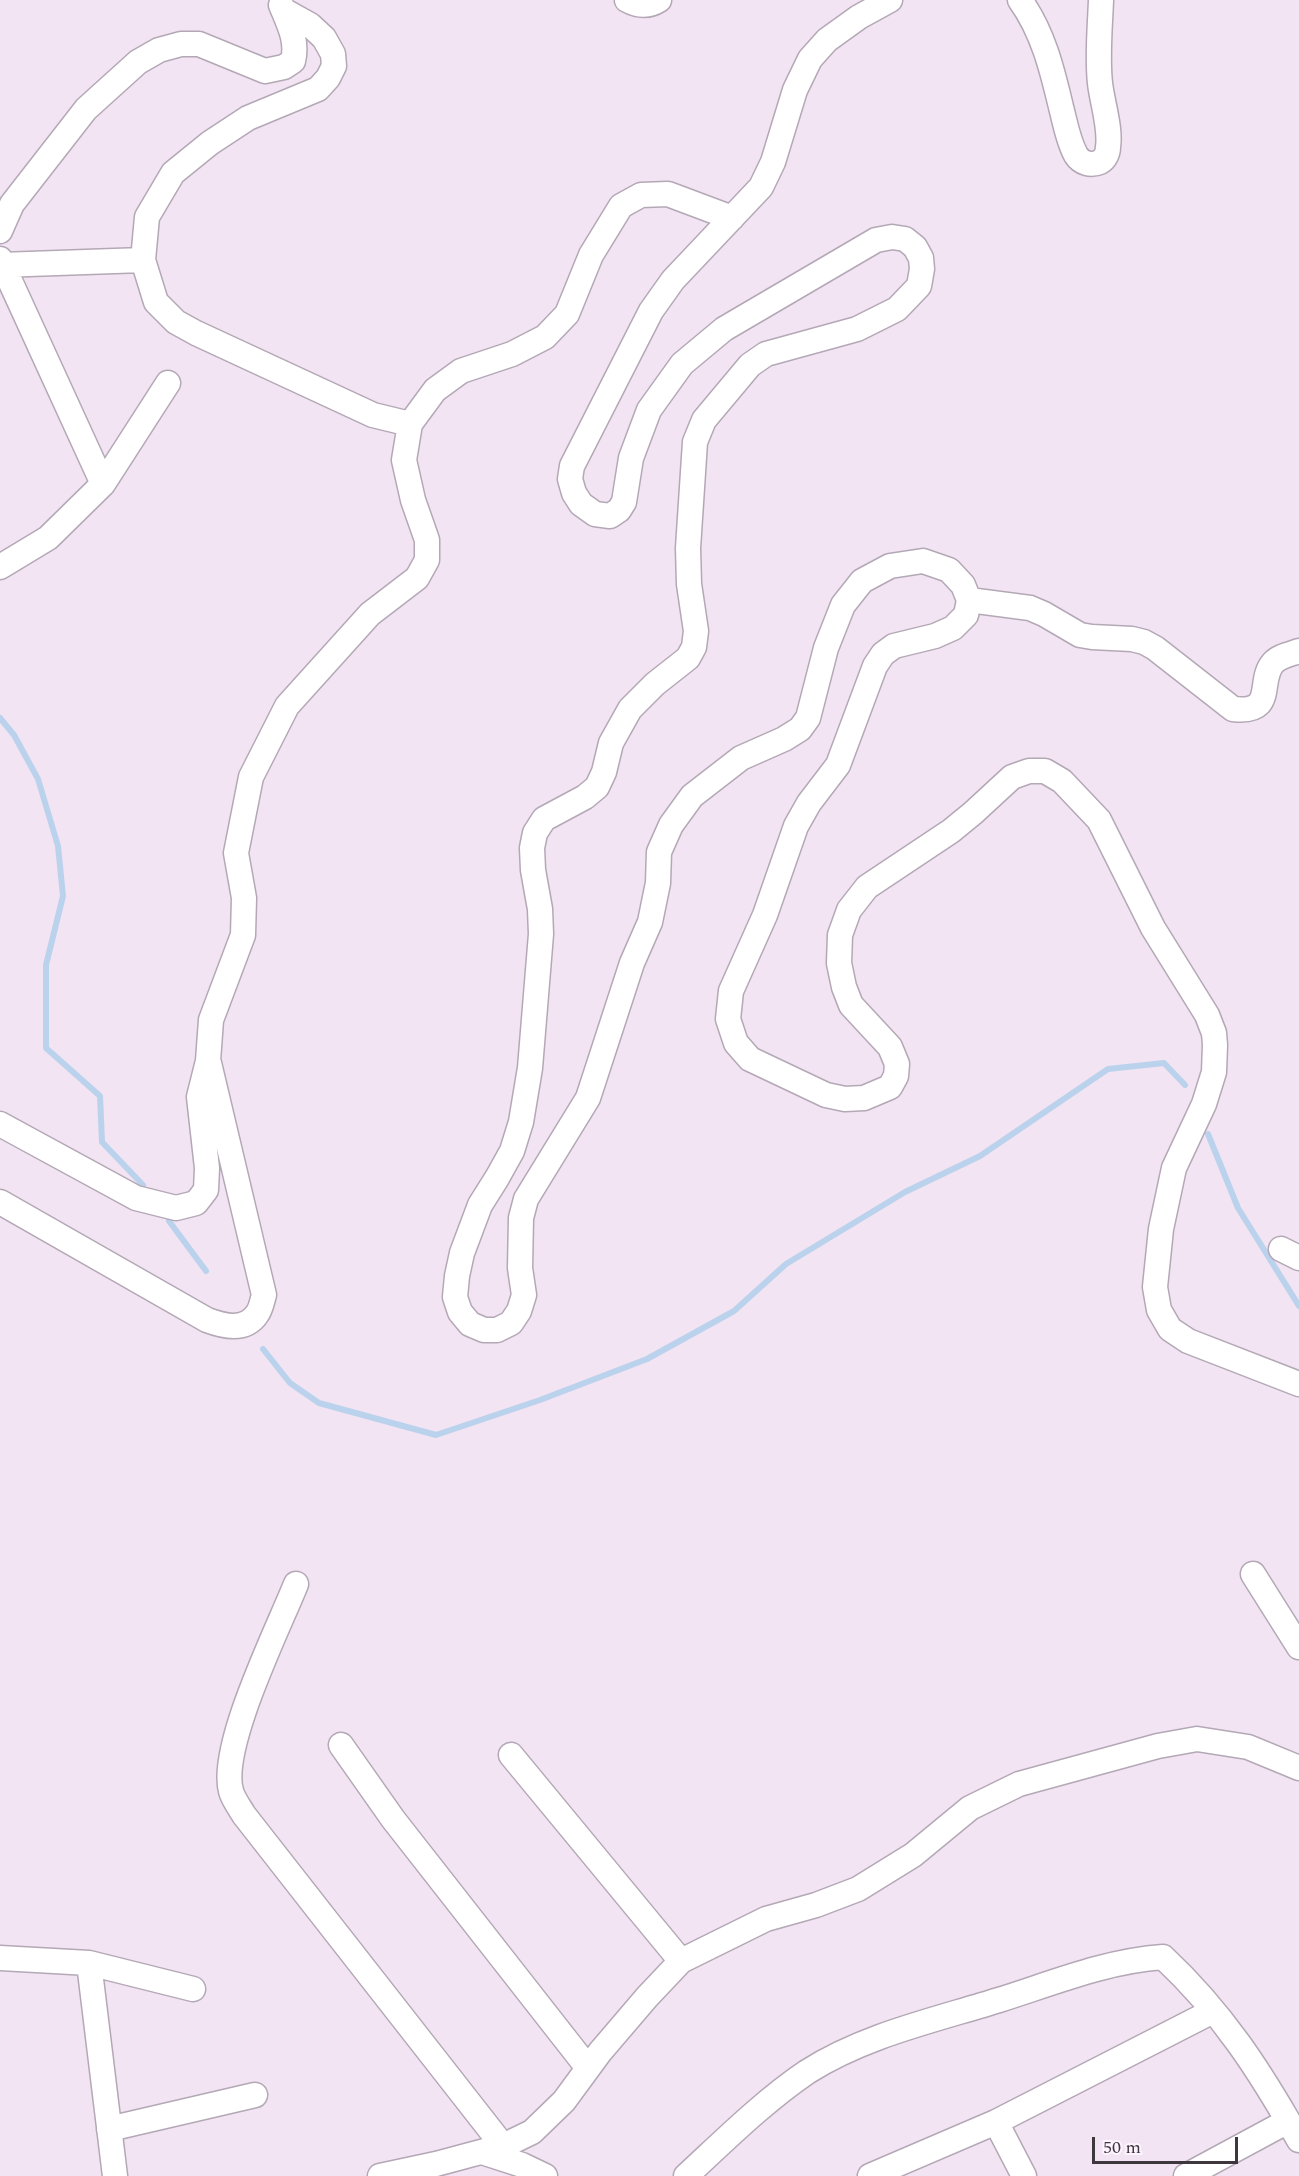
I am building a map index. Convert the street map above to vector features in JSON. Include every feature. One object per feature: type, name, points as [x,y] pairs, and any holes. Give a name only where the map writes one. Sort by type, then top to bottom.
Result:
[{"type":"street","points":[[627,0],[638,5],[648,5],[659,0]]},
{"type":"street","points":[[890,0],[859,17],[827,40],[810,59],[795,90],[773,162],[761,187],[673,280],[651,311],[572,466],[570,479],[574,493],[581,504],[595,514],[610,516],[619,510],[624,502],[631,458],[649,410],[682,364],[724,329],[876,240],[891,237],[905,239],[915,248],[921,258],[919,286],[897,309],[857,329],[766,354],[750,365],[704,420],[695,441],[687,548],[689,584],[696,631],[694,647],[688,658],[655,684],[630,708],[611,743],[597,786],[585,797],[544,819],[535,833],[532,848],[542,934],[530,1068],[521,1122],[512,1151],[480,1204],[462,1252],[455,1297],[460,1312],[470,1324],[484,1330],[497,1330],[511,1323],[519,1311],[524,1295],[520,1268],[521,1218],[526,1199],[588,1098],[632,963],[650,922],[658,883],[659,852],[671,825],[692,796],[741,758],[784,739],[800,729],[808,718],[830,638],[843,605],[862,581],[890,566],[922,561],[949,570],[963,585],[969,600],[966,615],[952,628],[935,636],[894,646],[883,654],[875,666],[838,765],[809,803],[796,826],[765,915],[730,991],[728,1019],[736,1043],[750,1059],[826,1095],[846,1099],[864,1098],[890,1087],[896,1076],[897,1064],[890,1047],[852,1005],[844,987],[839,963],[840,935],[849,910],[867,886],[951,831],[1012,777],[1029,771],[1045,771],[1054,776],[1062,781],[1099,820],[1153,928],[1208,1015],[1214,1033],[1214,1072],[1204,1104],[1174,1168],[1161,1229],[1155,1287],[1159,1310],[1170,1329],[1188,1341],[1299,1384]]},
{"type":"street","points":[[1020,0],[1040,34],[1051,66],[1071,143],[1077,156],[1084,163],[1093,164],[1101,161],[1107,154],[1109,143],[1099,81],[1101,0]]},
{"type":"street","points":[[281,5],[324,38],[333,54],[334,66],[328,78],[318,89],[248,118],[210,143],[172,173],[147,217],[143,260],[156,302],[176,322],[373,415],[410,424]]},
{"type":"street","points":[[0,231],[12,204],[86,109],[138,62],[159,50],[181,44],[200,44],[265,71],[284,67],[293,61],[296,51],[294,37],[281,5]]},
{"type":"street","points":[[0,1124],[136,1198],[176,1208],[196,1203],[206,1190],[207,1168],[199,1097],[208,1061],[211,1020],[243,935],[244,898],[236,853],[251,777],[287,706],[370,614],[417,578],[427,560],[427,540],[413,500],[404,460],[410,424],[435,390],[461,371],[512,354],[545,337],[567,314],[591,255],[621,206],[641,195],[668,194],[732,218]]},
{"type":"street","points":[[103,484],[0,263],[143,260]]},
{"type":"street","points":[[0,567],[48,538],[103,484],[168,383]]},
{"type":"street","points":[[969,600],[1030,608],[1080,634],[1144,642],[1155,648],[1233,709],[1243,710],[1260,702],[1265,694],[1270,668],[1274,661],[1299,651]]},
{"type":"street","points":[[0,1202],[207,1320],[227,1328],[243,1324],[257,1315],[264,1295],[208,1061]]},
{"type":"street","points":[[1253,1574],[1299,1647]]},
{"type":"street","points":[[296,1584],[242,1717],[229,1763],[231,1792],[244,1815],[493,2149],[545,2176]]},
{"type":"street","points":[[380,2176],[493,2149],[532,2132],[564,2101],[588,2068],[647,1997],[681,1961],[766,1918],[816,1905],[858,1889],[914,1855],[970,1808],[1019,1784],[1158,1746],[1197,1739],[1248,1748],[1299,1768]]},
{"type":"street","points":[[341,1745],[393,1819],[588,2068]]},
{"type":"street","points":[[511,1755],[681,1961]]},
{"type":"street","points":[[686,2176],[774,2097],[809,2071],[853,2048],[909,2027],[1117,1963],[1163,1957],[1184,1977],[1235,2037],[1293,2131],[1186,2176]]},
{"type":"street","points":[[0,1959],[89,1963],[193,1989]]},
{"type":"street","points":[[89,1963],[115,2176]]},
{"type":"street","points":[[870,2176],[996,2122],[1213,2011]]},
{"type":"street","points":[[109,2129],[255,2095]]},
{"type":"street","points":[[996,2122],[1024,2176]]},
{"type":"waterway","points":[[0,718],[14,735],[38,779],[58,846],[63,896],[46,965],[46,1048],[100,1096],[102,1142],[143,1185]]},
{"type":"waterway","points":[[263,1349],[290,1383],[319,1403],[436,1435],[540,1400],[647,1359],[734,1311],[786,1264],[905,1192],[980,1156],[1108,1069],[1164,1063],[1185,1085]]},
{"type":"waterway","points":[[1208,1134],[1238,1208],[1299,1306]]},
{"type":"waterway","points":[[169,1221],[206,1271]]}]
